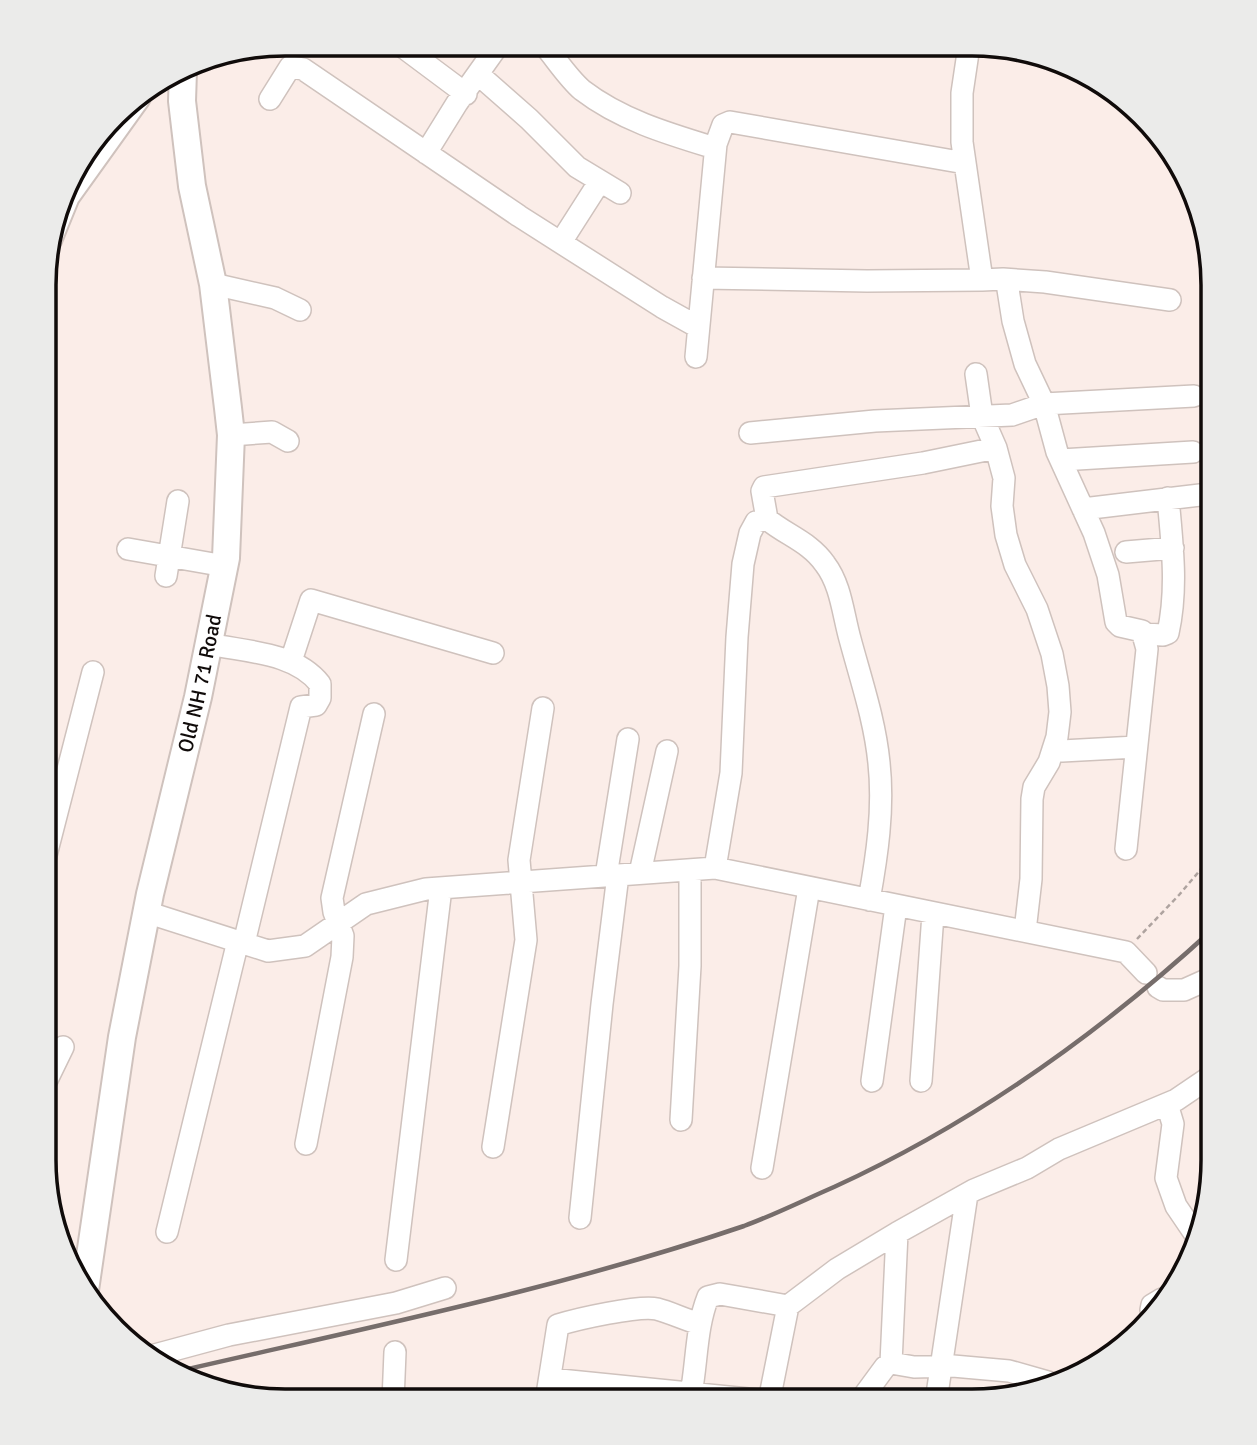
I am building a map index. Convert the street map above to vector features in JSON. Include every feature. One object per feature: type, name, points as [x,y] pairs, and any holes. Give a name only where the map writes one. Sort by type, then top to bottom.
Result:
[{"type":"main road","name":"Old NH 71 Road","points":[[87,1274],[121,1037],[146,912],[225,566],[231,435],[213,284],[192,186],[182,101],[183,80]]},
{"type":"street","points":[[415,56],[466,94]]},
{"type":"street","points":[[426,153],[457,103],[491,56]]},
{"type":"street","points":[[554,56],[580,88],[614,110],[665,132],[715,148]]},
{"type":"street","points":[[968,56],[962,93],[965,163],[982,280]]},
{"type":"street","points":[[270,99],[290,67],[303,69],[561,242],[698,327]]},
{"type":"street","points":[[479,75],[578,167],[620,193]]},
{"type":"street","points":[[696,357],[715,148],[723,125],[730,122],[965,163]]},
{"type":"street","points":[[561,242],[600,181]]},
{"type":"street","points":[[703,278],[867,281],[1003,279],[1045,282],[1170,300]]},
{"type":"street","points":[[1003,279],[1007,283],[1013,321],[1025,364],[1044,404],[1060,460],[1083,509],[1108,575],[1116,622],[1120,626],[1136,628],[1144,634],[1163,635],[1168,632],[1174,571],[1168,498]]},
{"type":"street","points":[[213,284],[275,298],[300,310]]},
{"type":"street","points":[[976,374],[982,416],[996,448],[1004,478],[1002,506],[1006,535],[1015,565],[1037,609],[1052,654],[1060,712],[1057,737],[1049,762],[1034,787],[1032,799],[1031,879],[1025,932]]},
{"type":"street","points":[[750,433],[875,421],[1012,415],[1044,404],[1194,396]]},
{"type":"street","points":[[231,435],[272,432],[288,441]]},
{"type":"street","points":[[766,519],[762,491],[764,486],[923,463],[996,448]]},
{"type":"street","points":[[1060,460],[1193,452]]},
{"type":"street","points":[[1083,509],[1200,495]]},
{"type":"street","points":[[167,566],[178,501]]},
{"type":"street","points":[[715,868],[731,773],[743,564],[750,533],[756,522],[766,519],[814,549],[827,566],[838,589],[874,732],[879,763],[881,796],[876,862],[869,901]]},
{"type":"street","points":[[1126,552],[1173,548]]},
{"type":"street","points":[[128,549],[167,566],[225,566]]},
{"type":"street","points":[[291,661],[311,600],[493,653]]},
{"type":"street","points":[[1126,849],[1147,649],[1144,634]]},
{"type":"street","points":[[167,1232],[301,707],[316,705],[320,698],[320,684],[316,678],[291,661],[209,644]]},
{"type":"street","points":[[56,794],[93,672]]},
{"type":"street","points":[[493,1147],[526,940],[519,860],[543,708]]},
{"type":"street","points":[[306,1144],[342,957],[343,936],[337,924],[332,898],[373,714]]},
{"type":"street","points":[[580,1218],[612,875],[628,739]]},
{"type":"street","points":[[1053,749],[1062,751],[1136,747]]},
{"type":"street","points":[[640,873],[667,751]]},
{"type":"street","points":[[146,912],[268,951],[305,946],[366,904],[426,889],[715,868],[1126,952],[1163,990],[1184,990],[1201,982]]},
{"type":"street","points":[[681,1120],[690,966],[690,870]]},
{"type":"street","points":[[396,1260],[441,888]]},
{"type":"street","points":[[762,1168],[809,888]]},
{"type":"street","points":[[872,1081],[896,906]]},
{"type":"street","points":[[921,1081],[933,914]]},
{"type":"street","points":[[56,1061],[63,1047]]},
{"type":"street","points":[[771,1389],[788,1306],[837,1269],[967,1194],[1027,1168],[1059,1149],[1167,1104],[1201,1083]]},
{"type":"street","points":[[1167,1104],[1173,1124],[1166,1178],[1176,1206],[1190,1227]]},
{"type":"street","points":[[938,1389],[967,1194]]},
{"type":"street","points":[[891,1363],[897,1233]]},
{"type":"street","points":[[162,1353],[229,1335],[396,1303],[445,1287]]},
{"type":"street","points":[[692,1389],[700,1324],[708,1297],[720,1294],[788,1306]]},
{"type":"street","points":[[548,1389],[558,1325],[582,1318],[639,1309],[657,1309],[700,1324]]},
{"type":"street","points":[[393,1389],[395,1352]]},
{"type":"street","points":[[869,1389],[891,1363],[914,1367],[1009,1371],[1036,1380]]},
{"type":"street","points":[[550,1379],[644,1389]]},
{"type":"path","points":[[1126,952],[1201,869]]},
{"type":"railway","points":[[190,1369],[533,1288],[674,1249],[766,1217],[886,1162],[986,1105],[1034,1073],[1126,1004],[1201,940]]}]
